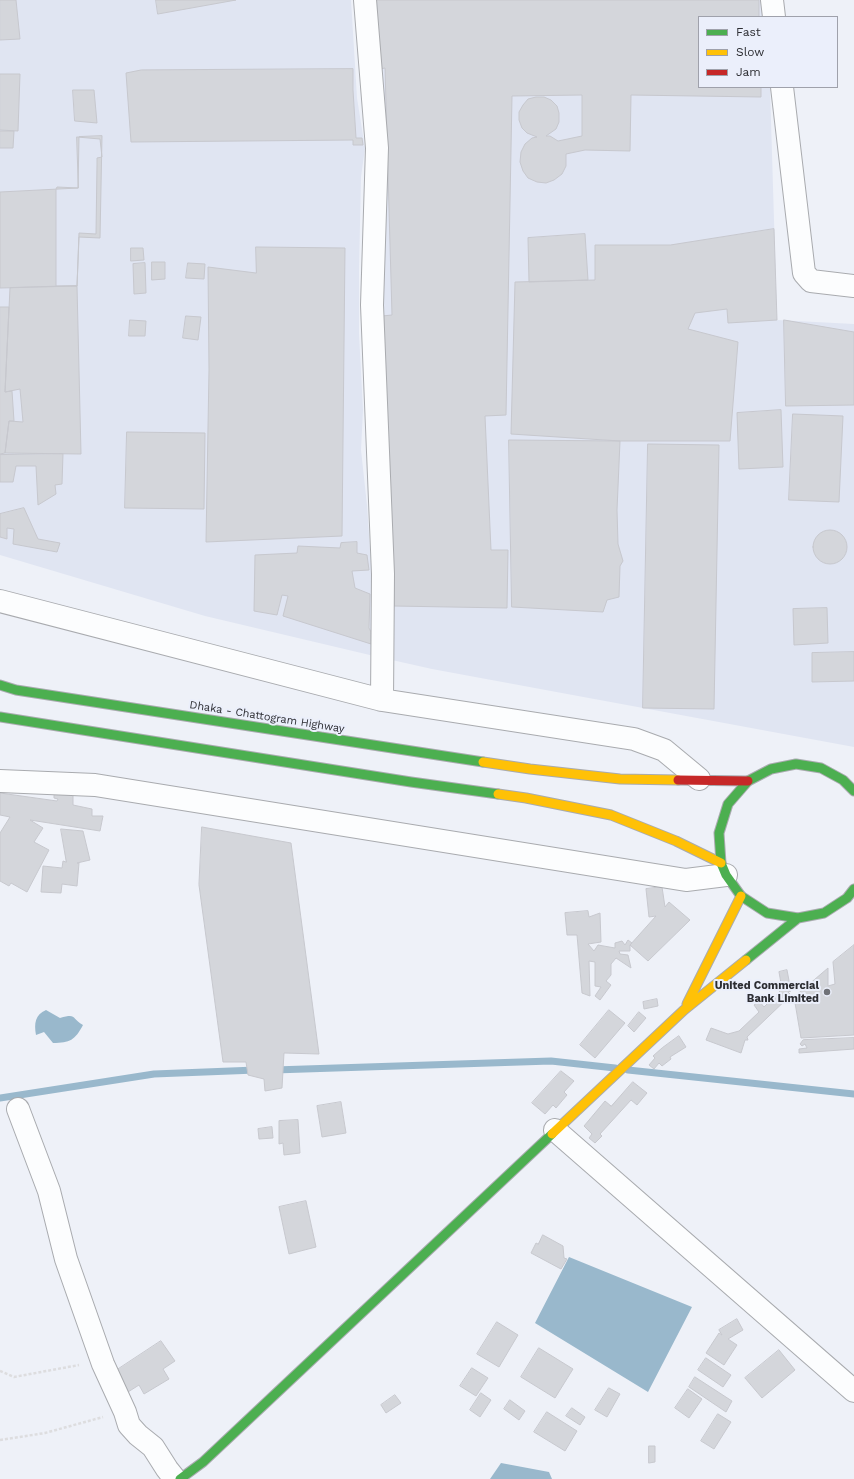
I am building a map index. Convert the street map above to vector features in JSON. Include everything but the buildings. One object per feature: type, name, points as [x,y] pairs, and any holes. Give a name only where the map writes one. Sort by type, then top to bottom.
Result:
[{"type":"main road","name":"Dhaka - Chattogram Highway","points":[[0,685],[32,692],[530,769],[620,779],[699,779],[748,781]]},
{"type":"main road","points":[[0,717],[526,798],[611,815],[676,841],[724,869]]},
{"type":"main road","points":[[854,791],[843,780],[820,768],[796,764],[771,768],[748,781],[728,804],[719,833],[724,869],[741,896],[767,913],[798,918],[824,913],[848,898],[854,889]]},
{"type":"main road","points":[[843,780],[854,775]]},
{"type":"main road","points":[[684,1010],[741,896]]},
{"type":"main road","points":[[180,1479],[203,1462],[684,1010],[798,918]]},
{"type":"street","points":[[365,0],[376,148],[372,305],[383,574],[382,700]]},
{"type":"street","points":[[772,0],[774,16]]},
{"type":"street","points":[[782,88],[804,273],[811,281],[854,286]]},
{"type":"street","points":[[0,601],[382,700],[634,739],[664,750],[699,779]]},
{"type":"street","points":[[0,781],[95,785],[686,880],[724,869]]},
{"type":"street","points":[[18,1109],[49,1191],[66,1259],[103,1364],[125,1412],[129,1425],[138,1435],[153,1447],[175,1479]]},
{"type":"street","points":[[555,1130],[854,1391]]},
{"type":"path","points":[[0,1371],[14,1377],[88,1364],[103,1364]]},
{"type":"path","points":[[0,1440],[45,1433],[96,1418],[125,1412]]},
{"type":"shaded area","points":[[0,0],[351,0],[357,98],[365,148],[361,177],[359,272],[359,333],[363,410],[361,450],[367,505],[376,637],[374,656],[205,616],[0,555]]},
{"type":"shaded area","points":[[361,0],[766,0],[768,16],[698,16],[698,88],[770,88],[777,320],[854,324],[854,747],[432,669],[383,658],[385,648]]},
{"type":"water","points":[[46,1010],[60,1018],[72,1016],[83,1025],[71,1040],[53,1043],[44,1032],[36,1035],[35,1027],[37,1017]]},
{"type":"water","points":[[569,1257],[692,1307],[648,1392],[535,1323]]},
{"type":"water","points":[[501,1463],[549,1472],[552,1479],[490,1479]]},
{"type":"waterway","points":[[274,1070],[551,1061],[615,1068]]},
{"type":"waterway","points":[[0,1098],[154,1074],[256,1070]]},
{"type":"waterway","points":[[628,1070],[854,1094]]},
{"type":"traffic: fast","points":[[0,685],[16,690],[483,762]]},
{"type":"traffic: fast","points":[[0,717],[411,782],[498,794]]},
{"type":"traffic: fast","points":[[854,791],[843,780],[821,768],[796,764],[771,769],[748,781],[728,804],[719,833],[721,863],[726,875],[741,896],[767,913],[798,918],[824,913],[847,898],[854,889]]},
{"type":"traffic: fast","points":[[746,960],[798,918]]},
{"type":"traffic: fast","points":[[180,1479],[203,1462],[552,1134]]},
{"type":"traffic: slow","points":[[483,762],[620,779],[678,780]]},
{"type":"traffic: slow","points":[[498,794],[611,815],[676,841],[721,863]]},
{"type":"traffic: slow","points":[[687,1004],[741,896]]},
{"type":"traffic: slow","points":[[552,1134],[684,1010],[746,960]]},
{"type":"traffic: jam","points":[[678,780],[748,781]]},
{"type":"place","name":"United Commercial Bank Limited","points":[[827,992]]}]
